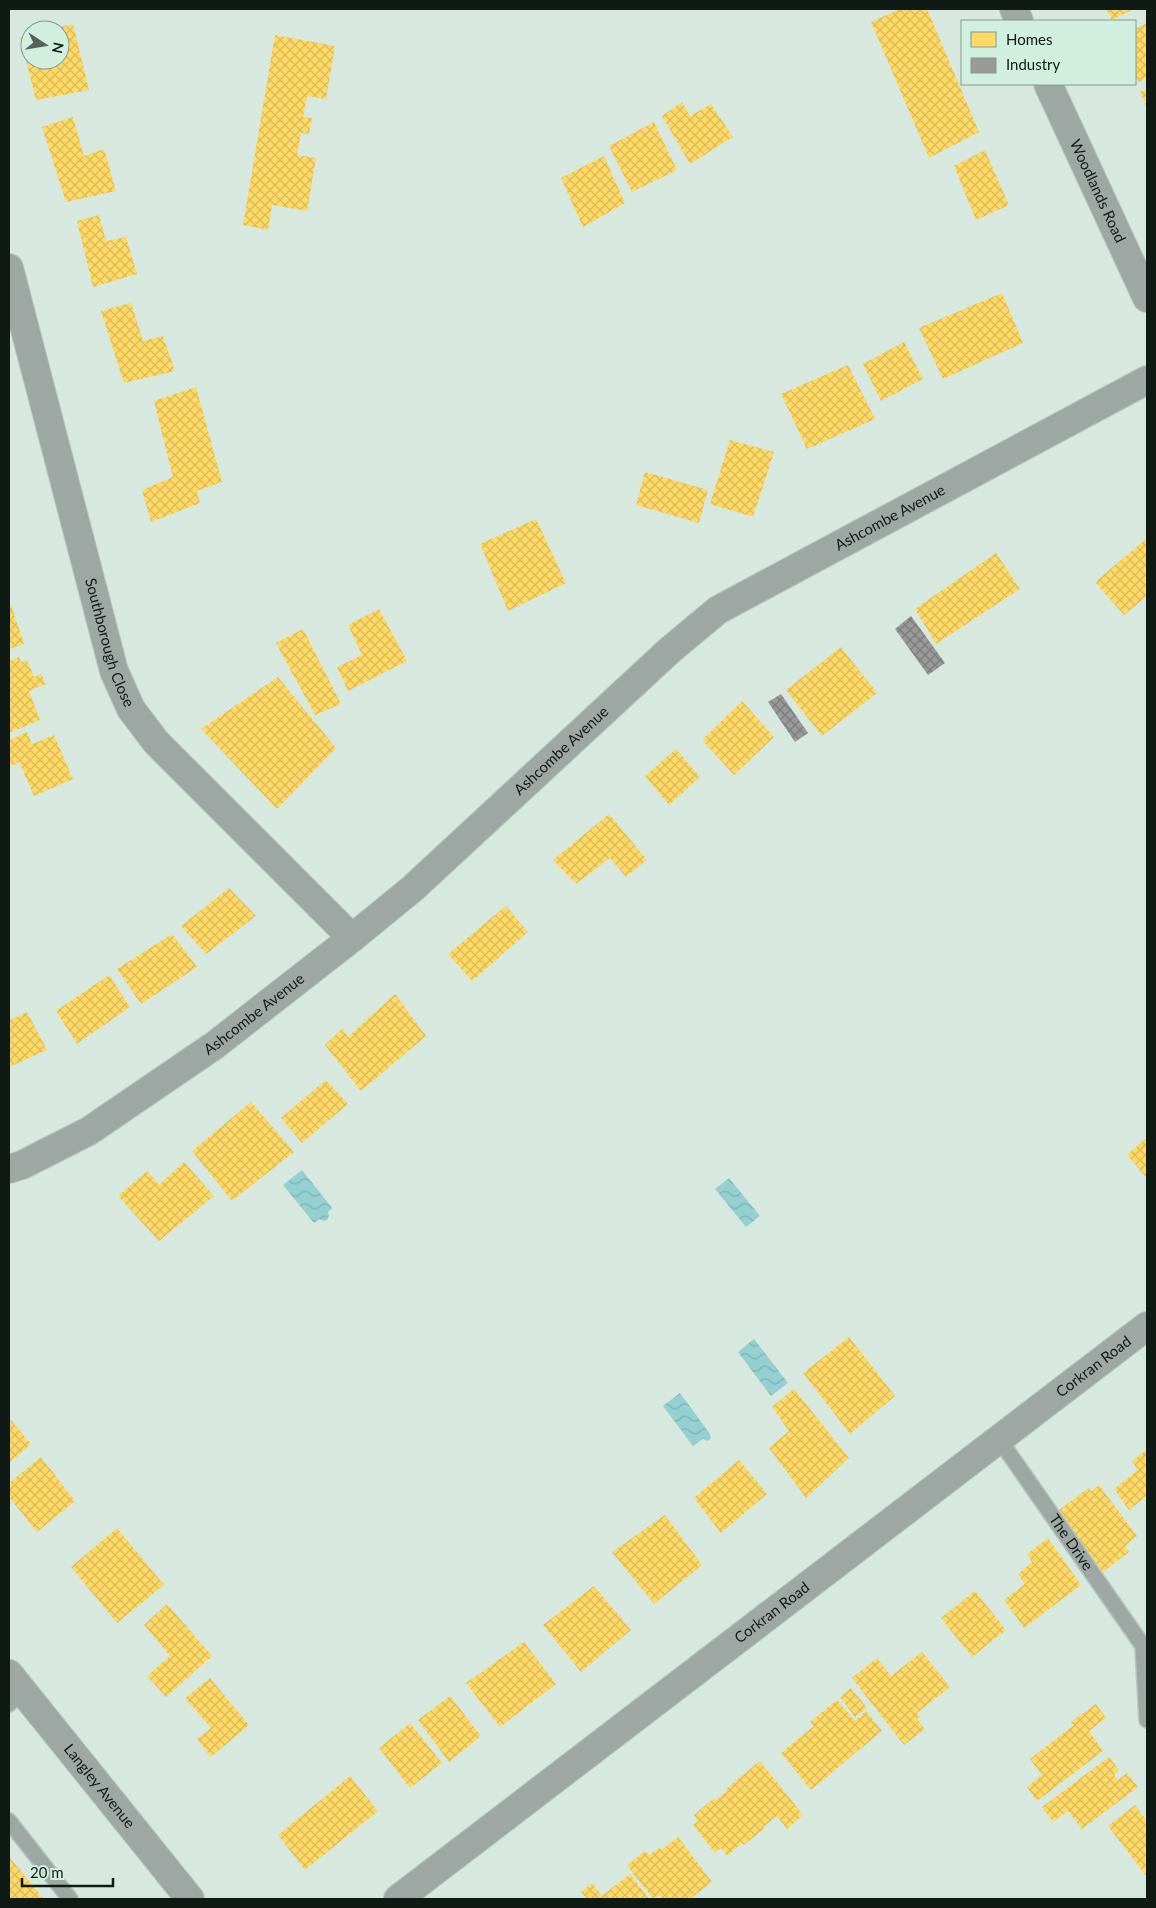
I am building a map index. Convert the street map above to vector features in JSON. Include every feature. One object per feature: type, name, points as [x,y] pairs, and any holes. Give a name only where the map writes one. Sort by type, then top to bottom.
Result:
[{"type":"street","name":"Woodlands Road","points":[[1048,85],[1147,298]]},
{"type":"street","name":"Southborough Close","points":[[9,268],[114,671],[132,709],[156,742],[352,938]]},
{"type":"street","name":"Ashcombe Avenue","points":[[9,1169],[89,1131],[215,1045],[352,938],[412,889],[670,650],[718,610],[1147,380]]},
{"type":"street","name":"Corkran Road","points":[[398,1899],[1147,1326]]},
{"type":"street","name":"Langley Avenue","points":[[13,1689],[190,1899]]},
{"type":"lane","name":"The Drive","points":[[999,1439],[1144,1646],[1147,1720]]},
{"type":"lane","points":[[9,1821],[70,1899]]},
{"type":"water","points":[[302,1170],[332,1208],[328,1212],[327,1220],[319,1219],[314,1223],[283,1185]]},
{"type":"water","points":[[729,1178],[760,1216],[746,1227],[715,1189]]},
{"type":"water","points":[[754,1339],[788,1383],[771,1396],[738,1352]]},
{"type":"water","points":[[680,1393],[710,1434],[711,1438],[708,1441],[703,1439],[693,1446],[663,1406]]},
{"type":"building: Homes","points":[[900,9],[927,9],[979,132],[929,158],[871,22]]},
{"type":"building: Homes","points":[[1106,9],[1134,9],[1112,20]]},
{"type":"building: Homes","points":[[1147,23],[1147,78],[1138,82],[1136,77],[1136,28]]},
{"type":"building: Homes","points":[[73,24],[89,90],[36,100],[28,70],[70,70],[70,25]]},
{"type":"building: Homes","points":[[275,35],[335,46],[326,99],[307,96],[303,117],[312,118],[309,134],[301,133],[297,155],[316,158],[307,211],[272,205],[268,230],[243,225]]},
{"type":"building: Homes","points":[[1147,89],[1147,108],[1140,92]]},
{"type":"building: Homes","points":[[682,102],[690,116],[711,104],[733,137],[690,164],[662,116]]},
{"type":"building: Homes","points":[[73,117],[84,156],[104,149],[116,191],[66,202],[42,127]]},
{"type":"building: Homes","points":[[654,122],[677,170],[632,192],[609,146]]},
{"type":"building: Homes","points":[[985,150],[1009,205],[976,220],[954,166]]},
{"type":"building: Homes","points":[[604,156],[625,203],[583,227],[561,178]]},
{"type":"building: Homes","points":[[99,215],[106,241],[126,237],[137,274],[93,287],[77,221]]},
{"type":"building: Homes","points":[[1002,293],[1023,343],[943,379],[919,328]]},
{"type":"building: Homes","points":[[131,303],[143,341],[163,336],[175,371],[124,383],[101,311]]},
{"type":"building: Homes","points":[[904,342],[923,379],[881,401],[863,364]]},
{"type":"building: Homes","points":[[848,365],[875,419],[807,449],[781,394]]},
{"type":"building: Homes","points":[[196,387],[222,482],[197,491],[200,503],[151,522],[142,490],[173,477],[154,401]]},
{"type":"building: Homes","points":[[730,440],[774,452],[753,517],[710,504]]},
{"type":"building: Homes","points":[[645,472],[708,490],[699,523],[636,505]]},
{"type":"building: Homes","points":[[536,519],[566,583],[508,611],[480,544]]},
{"type":"building: Homes","points":[[1147,538],[1147,596],[1124,615],[1095,582]]},
{"type":"building: Homes","points":[[996,553],[1020,589],[936,644],[915,609]]},
{"type":"building: Homes","points":[[9,599],[24,644],[9,649]]},
{"type":"building: Homes","points":[[379,609],[407,661],[348,691],[337,667],[362,655],[348,625]]},
{"type":"building: Homes","points":[[303,629],[341,704],[315,715],[276,643]]},
{"type":"building: Homes","points":[[841,647],[877,693],[822,736],[786,690]]},
{"type":"building: Homes","points":[[19,657],[21,662],[27,660],[34,677],[41,674],[46,684],[29,691],[40,720],[9,733],[9,661]]},
{"type":"building: Homes","points":[[278,677],[336,748],[277,809],[201,729]]},
{"type":"building: Homes","points":[[742,701],[774,737],[734,775],[702,740]]},
{"type":"building: Homes","points":[[27,732],[32,744],[54,735],[73,779],[34,796],[19,762],[11,766],[9,761],[9,740]]},
{"type":"building: Homes","points":[[676,749],[700,777],[669,805],[645,776]]},
{"type":"building: Homes","points":[[609,814],[647,860],[626,877],[610,858],[576,884],[553,860]]},
{"type":"building: Homes","points":[[229,888],[256,916],[206,954],[181,926]]},
{"type":"building: Homes","points":[[506,906],[528,932],[472,981],[448,954]]},
{"type":"building: Homes","points":[[172,934],[197,967],[141,1004],[117,969]]},
{"type":"building: Homes","points":[[109,975],[130,1007],[77,1044],[56,1011]]},
{"type":"building: Homes","points":[[395,994],[426,1036],[361,1091],[325,1045],[343,1028],[348,1037]]},
{"type":"building: Homes","points":[[27,1012],[47,1050],[9,1067],[9,1020]]},
{"type":"building: Homes","points":[[326,1080],[348,1104],[302,1143],[281,1118]]},
{"type":"building: Homes","points":[[251,1102],[294,1152],[232,1201],[192,1151]]},
{"type":"building: Homes","points":[[1147,1137],[1147,1178],[1127,1155]]},
{"type":"building: Homes","points":[[184,1162],[214,1196],[159,1241],[118,1196],[147,1171],[159,1185]]},
{"type":"building: Homes","points":[[849,1337],[895,1396],[850,1434],[803,1373]]},
{"type":"building: Homes","points":[[794,1389],[849,1458],[806,1498],[769,1448],[789,1431],[772,1407]]},
{"type":"building: Homes","points":[[9,1418],[31,1444],[9,1463]]},
{"type":"building: Homes","points":[[1147,1449],[1147,1496],[1129,1510],[1114,1489],[1138,1470],[1132,1461]]},
{"type":"building: Homes","points":[[41,1457],[75,1501],[37,1532],[9,1497],[9,1483]]},
{"type":"building: Homes","points":[[739,1460],[767,1494],[721,1533],[694,1498]]},
{"type":"building: Homes","points":[[1099,1485],[1137,1536],[1125,1546],[1129,1552],[1103,1572],[1058,1511],[1088,1488],[1091,1491]]},
{"type":"building: Homes","points":[[665,1515],[702,1565],[654,1604],[612,1552]]},
{"type":"building: Homes","points":[[117,1528],[164,1585],[117,1623],[71,1567]]},
{"type":"building: Homes","points":[[1048,1538],[1081,1585],[1024,1628],[1004,1600],[1025,1584],[1018,1574],[1032,1562],[1027,1554]]},
{"type":"building: Homes","points":[[594,1586],[631,1630],[581,1672],[543,1625]]},
{"type":"building: Homes","points":[[975,1591],[1006,1630],[972,1657],[941,1618]]},
{"type":"building: Homes","points":[[167,1604],[212,1656],[166,1697],[147,1676],[170,1656],[144,1625]]},
{"type":"building: Homes","points":[[524,1642],[556,1684],[500,1727],[466,1683]]},
{"type":"building: Homes","points":[[922,1652],[950,1687],[917,1713],[920,1717],[917,1719],[925,1729],[904,1745],[852,1678],[877,1658],[891,1676]]},
{"type":"building: Homes","points":[[210,1678],[249,1725],[211,1757],[197,1739],[211,1728],[185,1698]]},
{"type":"building: Homes","points":[[851,1688],[867,1708],[855,1717],[840,1697]]},
{"type":"building: Homes","points":[[450,1696],[481,1736],[449,1762],[418,1720]]},
{"type":"building: Homes","points":[[837,1700],[855,1721],[866,1711],[882,1731],[811,1790],[781,1753],[814,1726],[810,1722]]},
{"type":"building: Homes","points":[[1096,1704],[1106,1718],[1089,1731],[1103,1751],[1037,1801],[1027,1787],[1042,1775],[1030,1759],[1074,1725],[1071,1722]]},
{"type":"building: Homes","points":[[410,1723],[442,1763],[410,1788],[379,1748]]},
{"type":"building: Homes","points":[[1109,1757],[1119,1770],[1114,1775],[1118,1780],[1127,1773],[1138,1787],[1082,1829],[1068,1811],[1053,1822],[1042,1807]]},
{"type":"building: Homes","points":[[760,1761],[803,1815],[787,1829],[777,1816],[744,1845],[742,1843],[727,1856],[721,1848],[715,1853],[693,1825],[698,1821],[694,1815],[714,1798],[716,1800],[727,1791],[726,1789]]},
{"type":"building: Homes","points":[[350,1776],[378,1811],[305,1870],[278,1835]]},
{"type":"building: Homes","points":[[1135,1805],[1147,1821],[1147,1877],[1108,1826]]},
{"type":"building: Homes","points":[[678,1837],[712,1882],[690,1899],[662,1899],[659,1895],[653,1899],[627,1865],[645,1851],[649,1855],[659,1848],[661,1850]]},
{"type":"building: Homes","points":[[9,1857],[44,1899],[9,1899]]},
{"type":"building: Homes","points":[[630,1874],[649,1899],[587,1899],[581,1892],[592,1883],[602,1896]]},
{"type":"building: Industry","points":[[911,616],[945,663],[928,675],[895,629]]},
{"type":"building: Industry","points":[[781,694],[808,733],[795,742],[768,702]]}]
